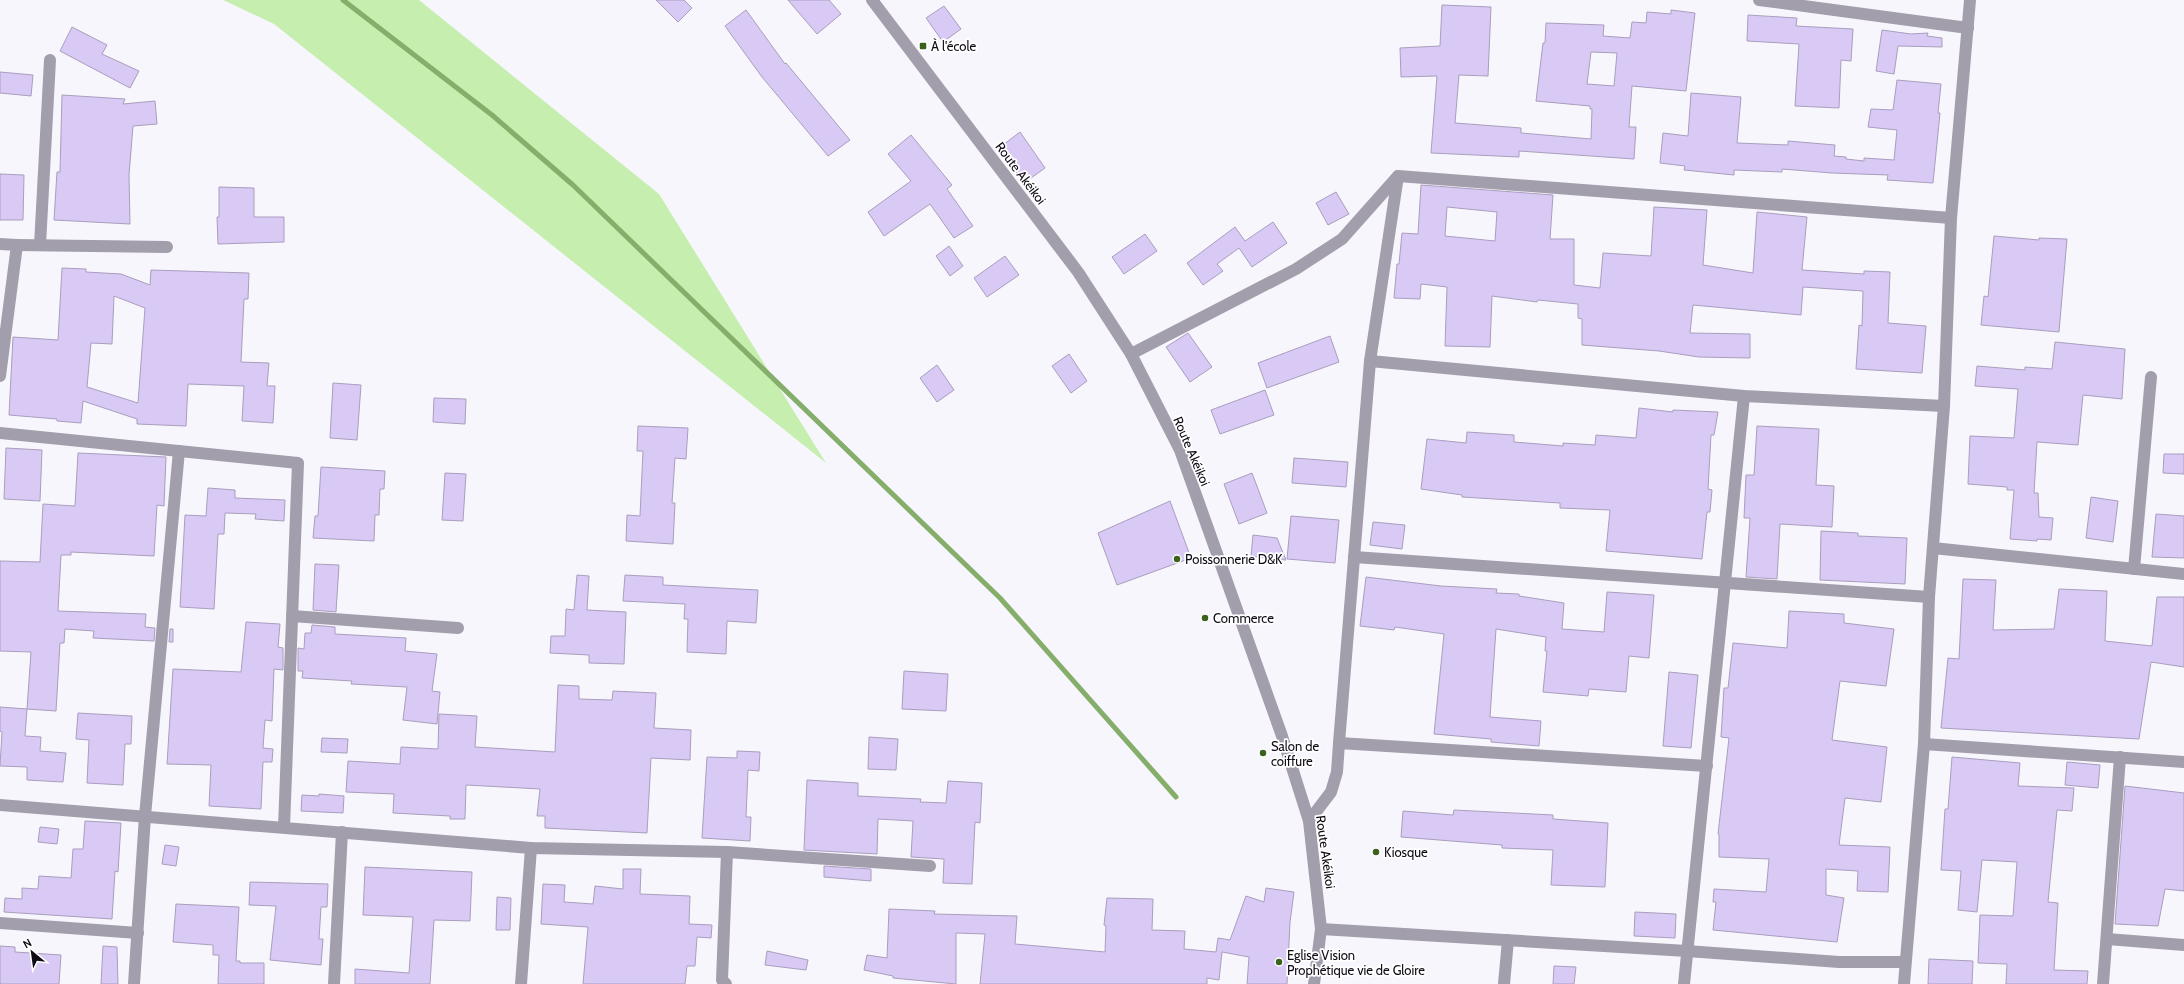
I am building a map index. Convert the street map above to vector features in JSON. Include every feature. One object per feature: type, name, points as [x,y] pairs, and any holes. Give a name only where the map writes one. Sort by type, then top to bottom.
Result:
[{"type":"street","name":"Route Akéikoi","points":[[872,0],[1078,272],[1131,354],[1180,450],[1282,736],[1309,821],[1321,929],[1314,984]]},
{"type":"street","points":[[1759,0],[1968,28]]},
{"type":"street","points":[[1904,984],[1904,962],[1924,744],[1929,597],[1944,406],[1951,218],[1970,0]]},
{"type":"street","points":[[40,246],[50,60]]},
{"type":"street","points":[[1131,354],[1296,269],[1318,255],[1342,239],[1398,176]]},
{"type":"street","points":[[1398,176],[1951,218]]},
{"type":"street","points":[[1309,821],[1331,792],[1336,772],[1370,361],[1398,176]]},
{"type":"street","points":[[0,244],[40,246],[167,247]]},
{"type":"street","points":[[0,376],[17,245]]},
{"type":"street","points":[[1370,361],[1744,396],[1944,406]]},
{"type":"street","points":[[2134,569],[2151,377]]},
{"type":"street","points":[[1684,984],[1744,396]]},
{"type":"street","points":[[0,433],[298,463],[284,828]]},
{"type":"street","points":[[134,984],[145,816],[179,451]]},
{"type":"street","points":[[1933,548],[2184,574]]},
{"type":"street","points":[[1354,557],[1929,597]]},
{"type":"street","points":[[292,616],[458,628]]},
{"type":"street","points":[[1339,743],[1707,766]]},
{"type":"street","points":[[1924,744],[2184,762]]},
{"type":"street","points":[[2104,984],[2120,757]]},
{"type":"street","points":[[0,805],[531,848],[727,852],[930,866]]},
{"type":"street","points":[[334,984],[342,832]]},
{"type":"street","points":[[521,984],[531,848]]},
{"type":"street","points":[[726,984],[722,980],[727,852]]},
{"type":"street","points":[[0,923],[138,933]]},
{"type":"street","points":[[1321,929],[1687,951],[1839,962],[1904,962]]},
{"type":"street","points":[[2107,939],[2184,945]]},
{"type":"street","points":[[1504,984],[1508,940]]},
{"type":"green space","points":[[223,0],[419,0],[659,194],[826,463],[274,24]]},
{"type":"building","points":[[656,0],[684,0],[692,8],[678,22]]},
{"type":"building","points":[[788,0],[829,0],[841,14],[817,34]]},
{"type":"building","points":[[1442,5],[1491,7],[1488,76],[1459,75],[1455,123],[1521,128],[1521,133],[1591,139],[1592,109],[1590,109],[1590,106],[1536,101],[1543,43],[1545,43],[1546,23],[1604,25],[1603,36],[1630,38],[1632,22],[1646,23],[1647,12],[1671,14],[1671,10],[1695,13],[1686,91],[1632,86],[1629,127],[1636,127],[1634,159],[1519,151],[1519,157],[1431,153],[1437,76],[1401,77],[1400,48],[1440,46]],"holes":[[[1591,52],[1617,53],[1614,86],[1587,84]]]},
{"type":"building","points":[[944,6],[961,29],[943,42],[926,18]]},
{"type":"building","points":[[746,10],[785,64],[786,63],[850,140],[828,156],[762,77],[725,26]]},
{"type":"building","points":[[1748,15],[1797,18],[1796,26],[1853,29],[1851,61],[1841,60],[1839,108],[1795,106],[1799,44],[1747,41]]},
{"type":"building","points":[[72,27],[107,45],[102,54],[139,71],[130,88],[60,51]]},
{"type":"building","points":[[1882,30],[1911,34],[1928,33],[1927,36],[1942,38],[1942,47],[1898,46],[1894,74],[1876,71]]},
{"type":"building","points":[[0,72],[33,75],[31,96],[0,93]]},
{"type":"building","points":[[1897,80],[1941,84],[1938,113],[1940,113],[1933,183],[1887,180],[1888,175],[1782,169],[1782,172],[1734,170],[1734,175],[1684,170],[1685,166],[1660,163],[1663,133],[1688,136],[1691,93],[1741,97],[1737,143],[1788,145],[1788,141],[1835,145],[1834,156],[1864,161],[1864,158],[1894,160],[1897,130],[1868,127],[1871,109],[1893,110]]},
{"type":"building","points":[[62,95],[125,99],[123,104],[155,101],[157,124],[133,126],[129,175],[130,224],[54,220],[57,172],[60,172]]},
{"type":"building","points":[[1020,132],[1045,168],[1024,183],[999,148]]},
{"type":"building","points":[[911,135],[952,185],[947,189],[973,226],[954,238],[930,204],[884,236],[868,212],[911,181],[888,154]]},
{"type":"building","points":[[0,174],[24,175],[23,220],[0,220]]},
{"type":"building","points":[[1421,185],[1553,195],[1550,239],[1574,239],[1574,285],[1600,288],[1603,253],[1651,256],[1654,207],[1707,210],[1703,265],[1753,273],[1757,212],[1807,217],[1802,270],[1864,274],[1864,271],[1890,272],[1888,323],[1926,326],[1922,373],[1856,369],[1859,325],[1862,326],[1863,291],[1803,287],[1801,315],[1693,305],[1690,333],[1750,334],[1750,358],[1699,357],[1659,351],[1582,345],[1582,319],[1578,318],[1578,304],[1538,300],[1537,302],[1492,296],[1490,347],[1445,346],[1447,287],[1421,284],[1420,299],[1394,298],[1402,233],[1418,234]],"holes":[[[1447,207],[1497,212],[1495,241],[1445,236]]]},
{"type":"building","points":[[219,187],[254,188],[254,217],[284,217],[284,242],[218,244],[217,217],[219,217]]},
{"type":"building","points":[[1336,192],[1349,214],[1328,225],[1316,203]]},
{"type":"building","points":[[1273,222],[1287,243],[1252,267],[1239,248],[1217,264],[1223,271],[1203,285],[1187,263],[1235,227],[1245,241]]},
{"type":"building","points":[[1145,234],[1157,251],[1124,274],[1112,257]]},
{"type":"building","points":[[1994,236],[2039,240],[2039,238],[2067,239],[2059,332],[1981,325],[1984,296],[1988,297]]},
{"type":"building","points":[[949,246],[963,266],[950,276],[936,256]]},
{"type":"building","points":[[1005,256],[1019,275],[987,297],[974,278]]},
{"type":"building","points":[[62,268],[86,269],[86,272],[121,274],[150,285],[151,270],[249,273],[248,299],[244,299],[241,362],[269,363],[267,386],[275,386],[273,423],[242,421],[244,386],[188,384],[186,426],[137,424],[137,419],[83,401],[81,423],[57,421],[57,419],[9,415],[13,337],[58,340]],"holes":[[[114,296],[145,308],[138,403],[87,387],[91,343],[112,344]]]},
{"type":"building","points":[[1188,333],[1212,367],[1190,382],[1166,347]]},
{"type":"building","points":[[1330,336],[1339,362],[1267,388],[1258,363]]},
{"type":"building","points":[[2055,342],[2125,349],[2122,399],[2083,395],[2078,445],[2037,442],[2034,493],[2038,493],[2039,517],[2053,518],[2051,540],[2037,539],[2037,541],[2010,539],[2014,490],[2007,490],[2007,487],[1968,484],[1970,436],[2014,438],[2018,389],[1975,386],[1977,366],[2025,370],[2025,367],[2052,369]]},
{"type":"building","points":[[1069,354],[1087,381],[1071,393],[1052,366]]},
{"type":"building","points":[[937,365],[954,390],[937,402],[920,378]]},
{"type":"building","points":[[333,383],[361,385],[357,440],[330,438]]},
{"type":"building","points":[[1265,390],[1274,415],[1220,434],[1211,410]]},
{"type":"building","points":[[434,398],[466,399],[465,424],[433,422]]},
{"type":"building","points":[[1639,408],[1673,412],[1673,410],[1718,412],[1714,435],[1711,435],[1708,489],[1712,490],[1710,512],[1707,512],[1702,559],[1606,551],[1610,510],[1560,508],[1560,503],[1462,497],[1462,495],[1421,489],[1427,439],[1466,443],[1467,432],[1514,435],[1514,442],[1563,446],[1563,443],[1595,445],[1596,435],[1636,438]]},
{"type":"building","points":[[638,426],[688,428],[686,459],[675,458],[672,503],[675,503],[673,544],[626,541],[627,515],[640,516],[643,451],[637,451]]},
{"type":"building","points":[[1757,426],[1819,429],[1816,485],[1834,486],[1832,527],[1780,524],[1777,579],[1746,577],[1750,518],[1744,518],[1746,475],[1754,475]]},
{"type":"building","points":[[6,448],[42,450],[40,501],[4,499]]},
{"type":"building","points":[[78,453],[166,457],[164,506],[157,505],[154,556],[71,552],[71,555],[61,555],[58,611],[146,614],[145,627],[155,628],[154,641],[93,638],[94,631],[65,629],[64,643],[60,643],[56,711],[27,709],[31,652],[0,651],[0,561],[40,562],[43,504],[75,506]]},
{"type":"building","points":[[2164,454],[2184,454],[2184,474],[2163,473]]},
{"type":"building","points":[[1294,458],[1348,462],[1346,487],[1292,483]]},
{"type":"building","points":[[321,467],[385,471],[384,489],[380,489],[379,515],[375,515],[374,541],[313,538],[315,516],[318,516]]},
{"type":"building","points":[[445,473],[466,474],[463,521],[442,520]]},
{"type":"building","points":[[1252,473],[1267,513],[1239,524],[1224,484]]},
{"type":"building","points":[[208,488],[235,490],[235,498],[285,500],[284,521],[255,519],[256,514],[225,513],[224,534],[218,534],[214,609],[180,607],[185,515],[206,516]]},
{"type":"building","points":[[2091,497],[2118,501],[2113,542],[2086,538]]},
{"type":"building","points":[[1170,501],[1191,558],[1117,585],[1098,533]]},
{"type":"building","points":[[2156,514],[2184,516],[2184,558],[2152,557]]},
{"type":"building","points":[[1291,516],[1339,520],[1335,563],[1287,559]]},
{"type":"building","points":[[1373,522],[1405,525],[1402,549],[1370,545]]},
{"type":"building","points":[[1821,531],[1858,533],[1858,536],[1907,538],[1905,584],[1820,580]]},
{"type":"building","points":[[1253,535],[1277,538],[1286,560],[1251,556]]},
{"type":"building","points":[[315,564],[339,565],[336,612],[313,610]]},
{"type":"building","points":[[577,575],[589,576],[587,610],[626,612],[624,664],[589,663],[589,655],[550,653],[551,636],[565,636],[566,609],[574,610]]},
{"type":"building","points":[[625,575],[663,577],[663,585],[758,590],[756,623],[727,621],[726,654],[687,652],[688,619],[684,619],[685,604],[623,601]]},
{"type":"building","points":[[1366,577],[1441,586],[1497,589],[1496,593],[1519,594],[1519,596],[1564,603],[1562,629],[1604,632],[1607,592],[1654,595],[1649,658],[1629,656],[1626,692],[1589,689],[1588,696],[1543,692],[1547,651],[1545,651],[1546,637],[1496,629],[1490,717],[1541,721],[1539,746],[1491,742],[1491,739],[1434,734],[1444,634],[1395,627],[1394,630],[1360,626]]},
{"type":"building","points":[[1963,579],[1996,580],[1993,630],[2054,629],[2059,589],[2107,591],[2105,641],[2152,646],[2157,597],[2184,597],[2184,667],[2151,662],[2139,739],[1941,728],[1948,658],[1959,659]]},
{"type":"building","points":[[1789,611],[1844,614],[1844,623],[1894,629],[1886,686],[1840,681],[1832,740],[1887,747],[1881,802],[1845,798],[1839,845],[1890,847],[1888,892],[1857,891],[1858,871],[1826,869],[1826,895],[1844,898],[1837,942],[1713,930],[1716,902],[1713,902],[1714,889],[1766,892],[1769,859],[1719,857],[1718,834],[1729,738],[1721,737],[1724,688],[1728,688],[1733,643],[1787,648]]},
{"type":"building","points":[[246,622],[280,624],[278,647],[283,648],[283,670],[274,669],[272,721],[265,720],[263,748],[273,749],[272,762],[263,762],[261,809],[209,806],[211,765],[167,764],[173,669],[241,672]]},
{"type":"building","points":[[312,625],[335,627],[335,634],[406,638],[405,651],[437,654],[432,691],[440,692],[437,724],[403,720],[407,687],[351,684],[352,681],[302,678],[303,671],[298,671],[298,648],[304,649],[305,633],[311,633]]},
{"type":"building","points":[[170,629],[173,629],[173,642],[169,642]]},
{"type":"building","points":[[904,671],[948,674],[946,711],[902,709]]},
{"type":"building","points":[[1669,672],[1698,675],[1691,748],[1663,746]]},
{"type":"building","points":[[558,685],[579,686],[579,699],[612,700],[613,691],[656,693],[654,728],[691,730],[690,760],[651,758],[647,833],[545,828],[545,816],[537,816],[540,789],[466,785],[465,819],[450,819],[450,816],[393,813],[394,794],[346,792],[348,761],[400,764],[401,747],[438,749],[439,714],[477,716],[475,747],[555,752]]},
{"type":"building","points":[[0,707],[27,709],[25,736],[41,737],[40,751],[66,753],[63,782],[27,780],[27,767],[0,766],[2,732],[0,731]]},
{"type":"building","points":[[78,713],[132,716],[131,744],[125,744],[123,785],[87,783],[89,740],[76,739]]},
{"type":"building","points":[[869,737],[898,739],[896,770],[868,769]]},
{"type":"building","points":[[322,738],[348,739],[347,753],[321,752]]},
{"type":"building","points":[[737,751],[760,752],[759,771],[748,770],[746,817],[751,817],[750,841],[702,838],[707,757],[737,758]]},
{"type":"building","points":[[1952,757],[2020,763],[2018,786],[2074,788],[2072,811],[2057,810],[2048,902],[2058,903],[2054,970],[2088,971],[2087,984],[2006,984],[2007,964],[1978,963],[1980,915],[2013,916],[2017,862],[1982,860],[1977,912],[1958,910],[1961,871],[1941,870],[1945,809],[1948,809]]},
{"type":"building","points":[[2067,762],[2100,765],[2098,788],[2065,785]]},
{"type":"building","points":[[807,780],[858,783],[858,796],[921,799],[920,802],[946,803],[948,781],[982,783],[980,823],[975,822],[972,884],[943,883],[944,859],[911,857],[913,821],[878,819],[877,854],[804,850]]},
{"type":"building","points":[[2125,786],[2184,793],[2184,891],[2165,889],[2158,926],[2115,924]]},
{"type":"building","points":[[319,794],[344,796],[343,813],[301,811],[302,795],[319,796]]},
{"type":"building","points":[[1454,810],[1553,815],[1553,819],[1608,823],[1605,887],[1551,885],[1553,850],[1502,848],[1502,845],[1401,837],[1403,811],[1453,815]]},
{"type":"building","points":[[85,821],[121,823],[118,872],[115,871],[112,919],[4,912],[5,898],[22,899],[22,888],[38,889],[39,876],[71,878],[73,849],[83,849]]},
{"type":"building","points":[[40,827],[59,829],[57,844],[38,842]]},
{"type":"building","points":[[165,845],[179,847],[176,866],[162,864]]},
{"type":"building","points":[[824,866],[871,869],[871,881],[824,877]]},
{"type":"building","points":[[365,867],[472,872],[470,921],[434,920],[430,984],[355,984],[355,969],[409,973],[413,917],[363,915]]},
{"type":"building","points":[[623,869],[641,869],[640,894],[690,896],[689,924],[712,925],[711,938],[697,937],[695,966],[687,966],[685,984],[583,984],[588,927],[541,924],[543,884],[565,885],[564,902],[593,904],[595,886],[623,889]]},
{"type":"building","points":[[250,882],[328,884],[327,907],[321,907],[319,939],[323,939],[321,965],[270,960],[276,906],[249,905]]},
{"type":"building","points":[[1266,888],[1294,892],[1290,922],[1287,984],[1247,984],[1249,957],[1222,952],[1219,980],[1207,978],[1207,984],[980,984],[985,934],[956,933],[956,984],[893,978],[893,976],[864,970],[867,955],[887,958],[889,909],[935,911],[934,914],[1017,916],[1015,944],[1105,952],[1106,926],[1104,925],[1107,898],[1153,899],[1152,930],[1185,931],[1184,949],[1216,952],[1218,938],[1230,940],[1246,896],[1264,902]]},
{"type":"building","points":[[497,897],[511,898],[510,930],[496,930]]},
{"type":"building","points":[[176,904],[239,907],[236,961],[240,961],[240,963],[264,963],[264,984],[218,984],[219,955],[213,955],[213,945],[173,942]]},
{"type":"building","points":[[1635,912],[1676,914],[1675,938],[1634,936]]},
{"type":"building","points":[[0,946],[15,947],[15,952],[61,955],[59,984],[0,984]]},
{"type":"building","points":[[103,946],[117,947],[118,984],[101,984]]},
{"type":"building","points":[[767,951],[808,960],[806,970],[765,965]]},
{"type":"building","points":[[1929,959],[1973,961],[1972,984],[1928,984]]},
{"type":"building","points":[[1554,966],[1576,967],[1574,984],[1553,984]]},
{"type":"waterway","points":[[343,0],[492,115],[573,185],[1000,598],[1176,797]]},
{"type":"place","name":"À l'école","points":[[923,46]]},
{"type":"place","name":"Poissonnerie D&K","points":[[1177,559]]},
{"type":"place","name":"Commerce","points":[[1205,618]]},
{"type":"place","name":"Salon de coiffure","points":[[1263,753]]},
{"type":"place","name":"Kiosque","points":[[1376,852]]},
{"type":"place","name":"Eglise Vision Prophétique vie de Gloire","points":[[1279,962]]}]
